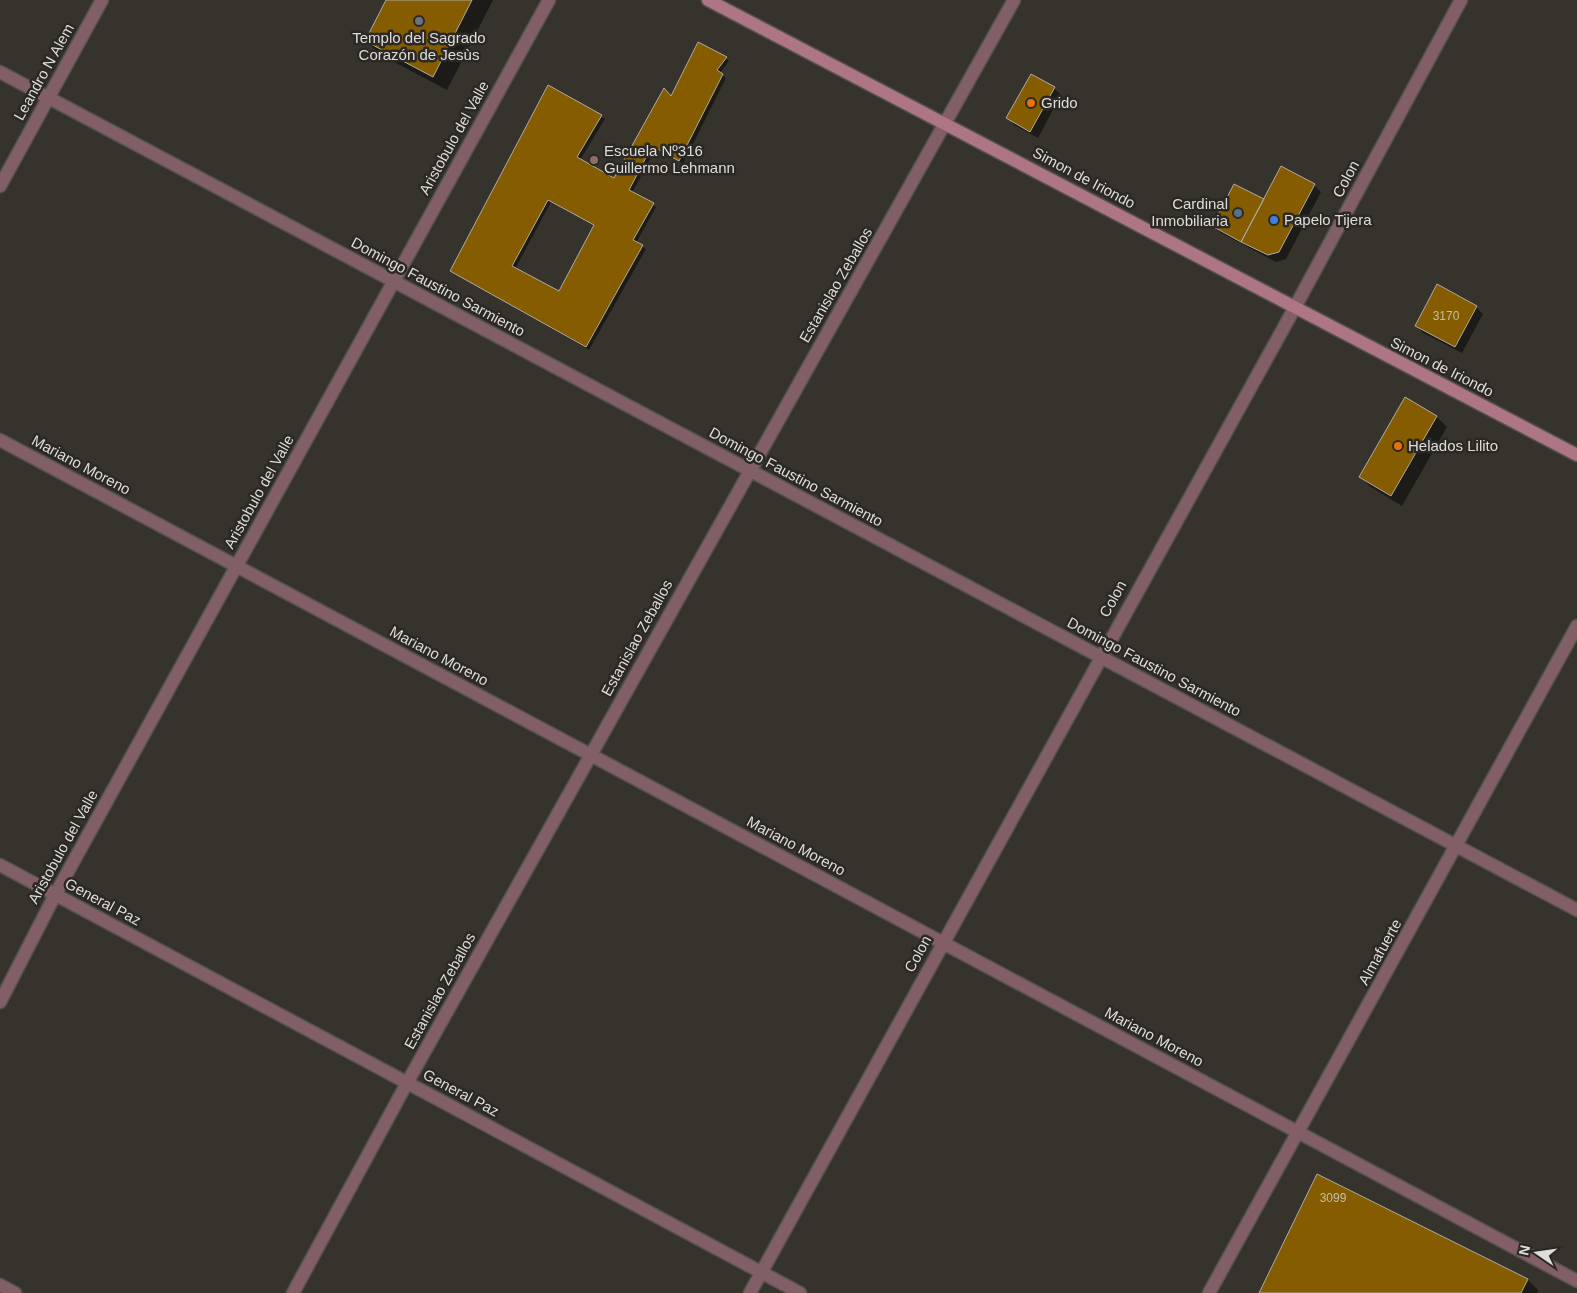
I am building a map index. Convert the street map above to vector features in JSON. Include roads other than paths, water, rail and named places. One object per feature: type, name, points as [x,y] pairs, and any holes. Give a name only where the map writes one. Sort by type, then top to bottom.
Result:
[{"type":"main road","name":"Simon de Iriondo","points":[[708,0],[946,123],[1294,309],[1577,455]]},
{"type":"street","name":"Leandro N Alem","points":[[0,186],[102,0]]},
{"type":"street","name":"Aristobulo del Valle","points":[[0,1002],[55,895],[549,0]]},
{"type":"street","name":"Estanislao Zeballos","points":[[293,1293],[407,1083],[1014,0]]},
{"type":"street","name":"Colon","points":[[750,1293],[1294,309],[1461,0]]},
{"type":"street","name":"Domingo Faustino Sarmiento","points":[[0,72],[1577,910]]},
{"type":"street","name":"Mariano Moreno","points":[[0,440],[1577,1281]]},
{"type":"street","name":"Almafuerte","points":[[1209,1293],[1577,626]]},
{"type":"street","name":"General Paz","points":[[0,865],[800,1293]]},
{"type":"street","points":[[0,1285],[15,1293]]},
{"type":"place","name":"Templo del Sagrado Corazón de Jesùs","points":[[419,21]]},
{"type":"place","name":"Grido","points":[[1031,103]]},
{"type":"place","name":"Escuela Nº316 Guillermo Lehmann","points":[[594,160]]},
{"type":"place","name":"Cardinal Inmobiliaria","points":[[1238,213]]},
{"type":"place","name":"Papelo Tijera","points":[[1274,220]]},
{"type":"place","name":"Helados Lilito","points":[[1398,446]]}]
